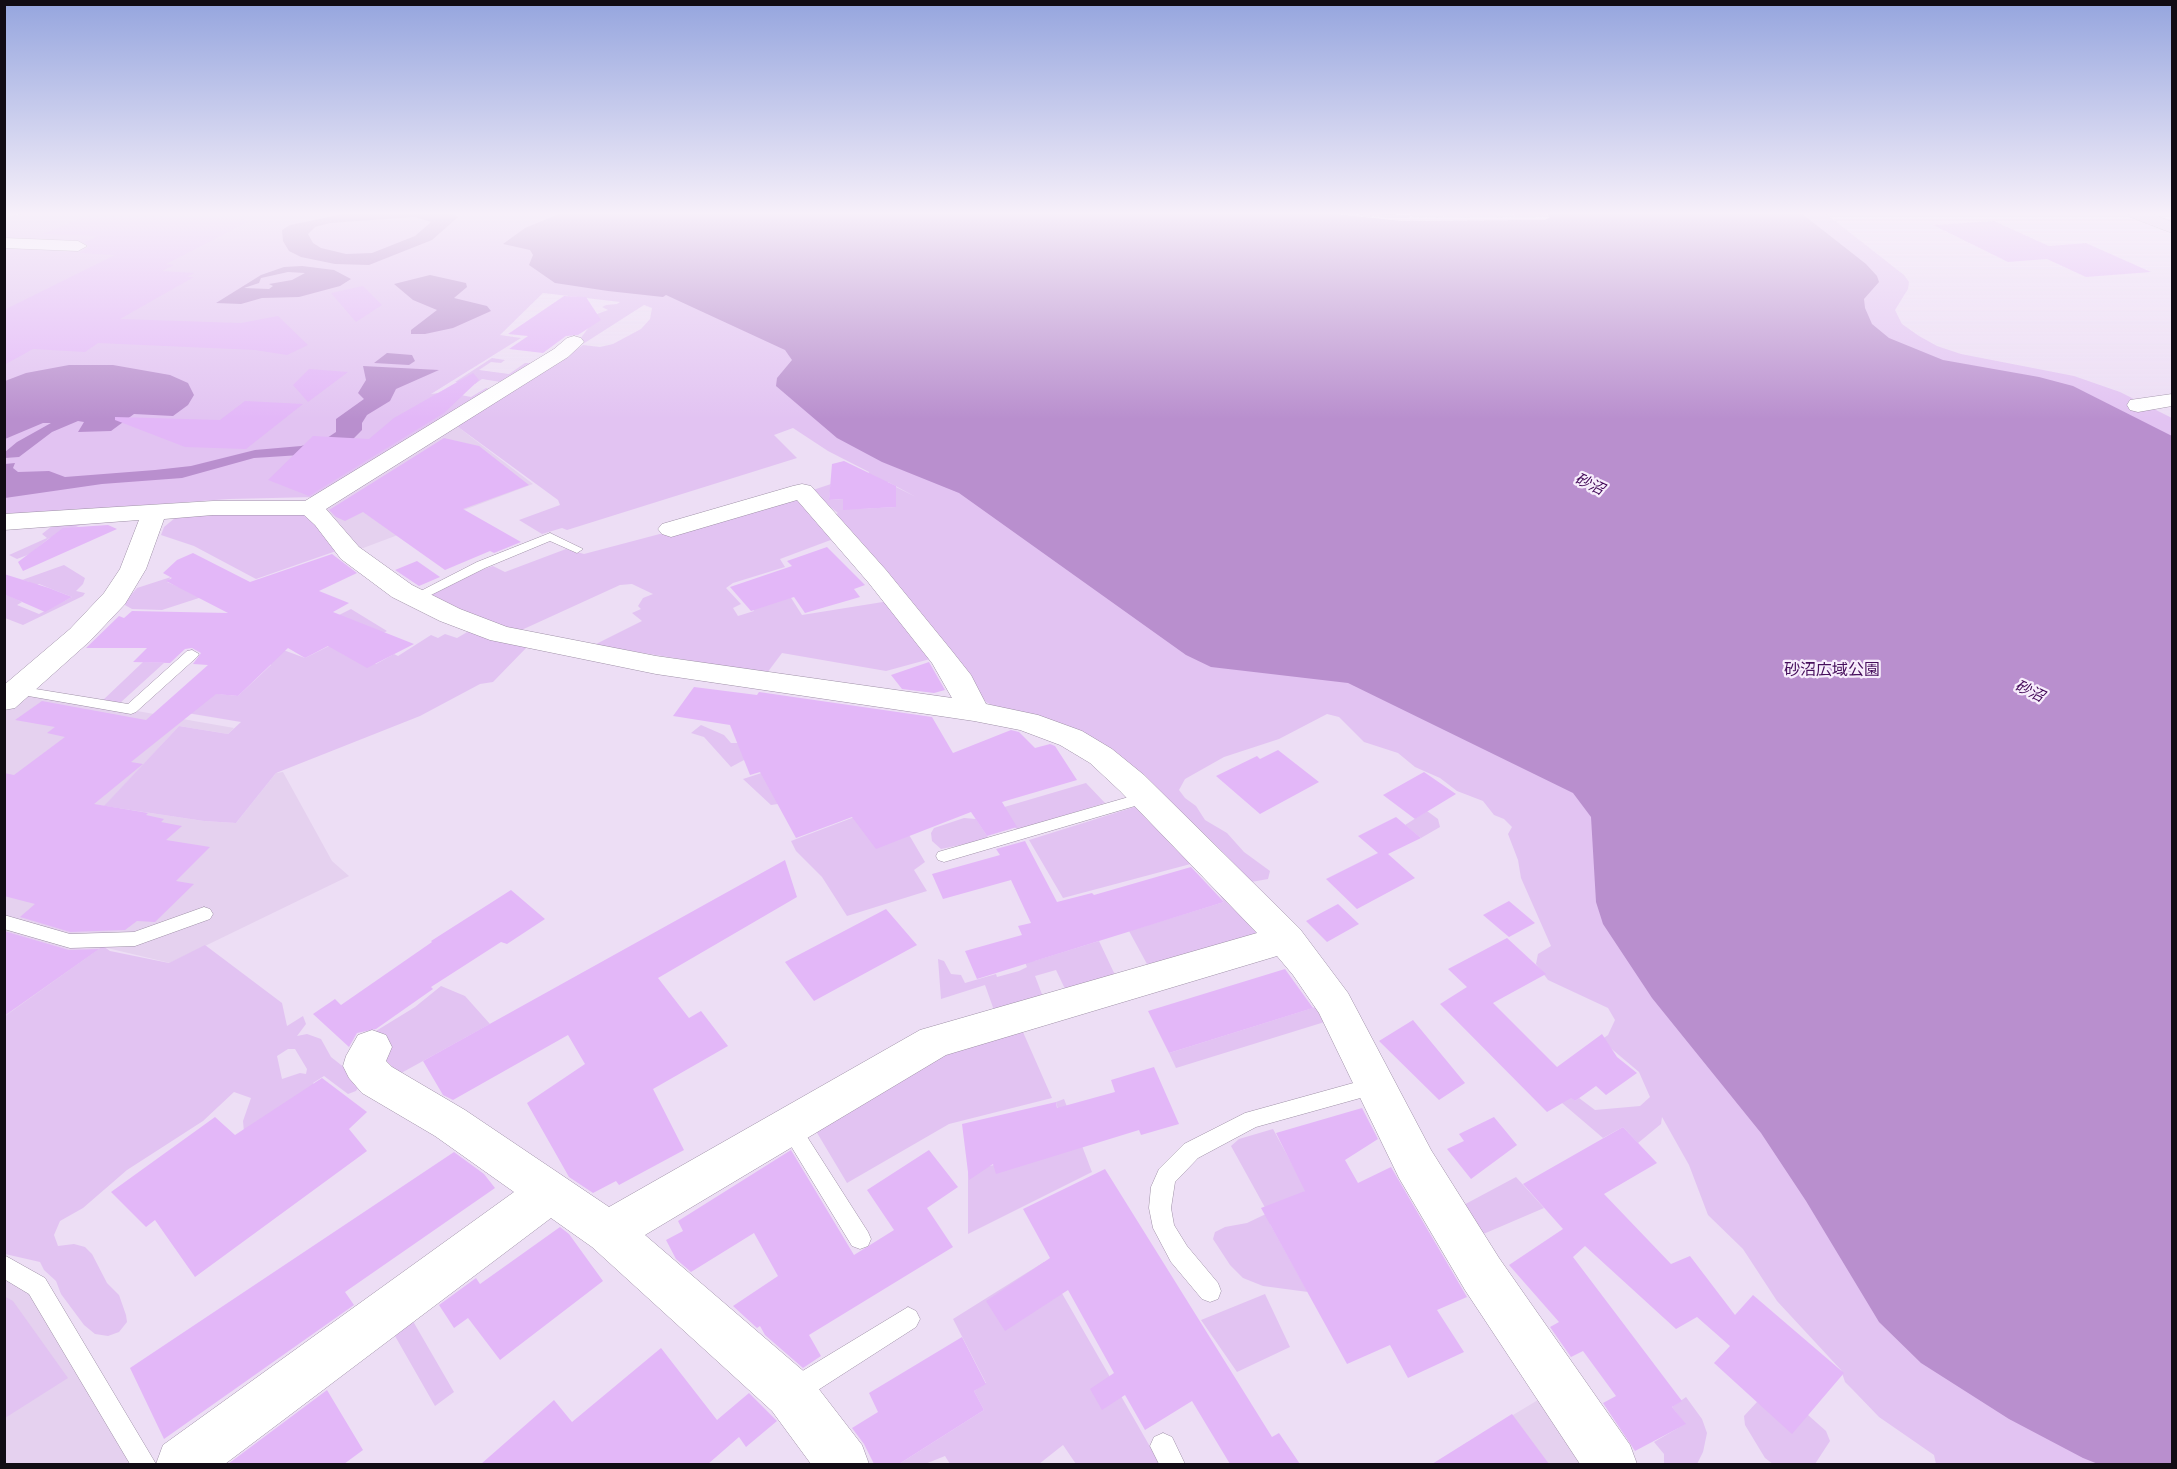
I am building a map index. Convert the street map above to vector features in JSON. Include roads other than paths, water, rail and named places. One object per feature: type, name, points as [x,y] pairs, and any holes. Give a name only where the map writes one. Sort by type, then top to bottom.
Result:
[{"type":"street","points":[[4,522],[213,508],[309,508],[561,353],[574,342]]},
{"type":"street","points":[[2138,405],[2172,400]]},
{"type":"street","points":[[672,529],[802,491],[878,576],[956,675],[974,711]]},
{"type":"street","points":[[309,508],[324,520],[350,553],[414,598],[500,634],[656,664],[974,711],[1036,724],[1071,738],[1101,756],[1146,797],[1287,939],[1334,1004],[1415,1164],[1482,1274],[1611,1464]]},
{"type":"street","points":[[9,697],[80,635],[115,598],[133,569],[154,513]]},
{"type":"street","points":[[608,1232],[788,1124],[934,1042],[1287,939]]},
{"type":"street","points":[[372,1047],[366,1056],[364,1066],[377,1080],[450,1123],[608,1232],[790,1393],[843,1464]]},
{"type":"street","points":[[182,1464],[549,1193]]},
{"type":"lane","points":[[414,598],[481,565],[550,537],[577,549]]},
{"type":"lane","points":[[9,697],[131,709],[192,654]]},
{"type":"lane","points":[[944,856],[1146,797]]},
{"type":"lane","points":[[4,922],[49,937],[70,941],[95,941],[135,939],[204,914]]},
{"type":"lane","points":[[1210,1291],[1179,1254],[1164,1228],[1160,1208],[1162,1187],[1166,1176],[1191,1151],[1230,1128],[1252,1119],[1377,1085]]},
{"type":"lane","points":[[788,1124],[860,1239]]},
{"type":"lane","points":[[4,1266],[37,1286],[144,1464]]},
{"type":"lane","points":[[790,1393],[908,1319]]},
{"type":"water","points":[[250,282],[260,282],[244,288],[269,289],[273,286],[269,284],[283,282],[347,282],[340,286],[299,297],[262,298],[241,304],[216,303]]},
{"type":"water","points":[[404,282],[466,283],[467,287],[454,298],[487,306],[491,311],[453,328],[425,334],[411,334],[411,330],[437,310],[413,300],[394,284]]},
{"type":"water","name":"砂沼","points":[[553,282],[1879,282],[1864,299],[1865,308],[1872,324],[1889,338],[1943,360],[2039,377],[2073,386],[2172,436],[2172,1464],[2098,1464],[2083,1458],[2009,1419],[1921,1363],[1879,1322],[1806,1201],[1761,1133],[1652,998],[1603,924],[1596,902],[1591,817],[1573,793],[1348,683],[1211,667],[1186,655],[959,493],[882,462],[837,438],[776,386],[777,378],[792,360],[785,350],[666,295],[663,297]]},
{"type":"water","points":[[387,353],[412,355],[415,361],[409,365],[374,363]]},
{"type":"water","points":[[69,365],[113,365],[170,375],[188,383],[194,395],[188,405],[173,416],[134,414],[111,431],[78,432],[84,422],[78,421],[52,432],[19,457],[5,458],[5,452],[17,442],[51,423],[43,423],[5,439],[5,381],[26,373]]},
{"type":"water","points":[[363,366],[439,370],[396,389],[390,401],[367,415],[362,423],[362,430],[350,442],[316,454],[254,458],[182,478],[102,484],[5,498],[5,464],[15,463],[13,468],[18,472],[49,471],[65,477],[191,466],[255,450],[301,446],[324,440],[336,432],[336,419],[364,399],[358,393],[366,380]]},
{"type":"park label","name":"砂沼広域公園","points":[[1832,671]]}]
